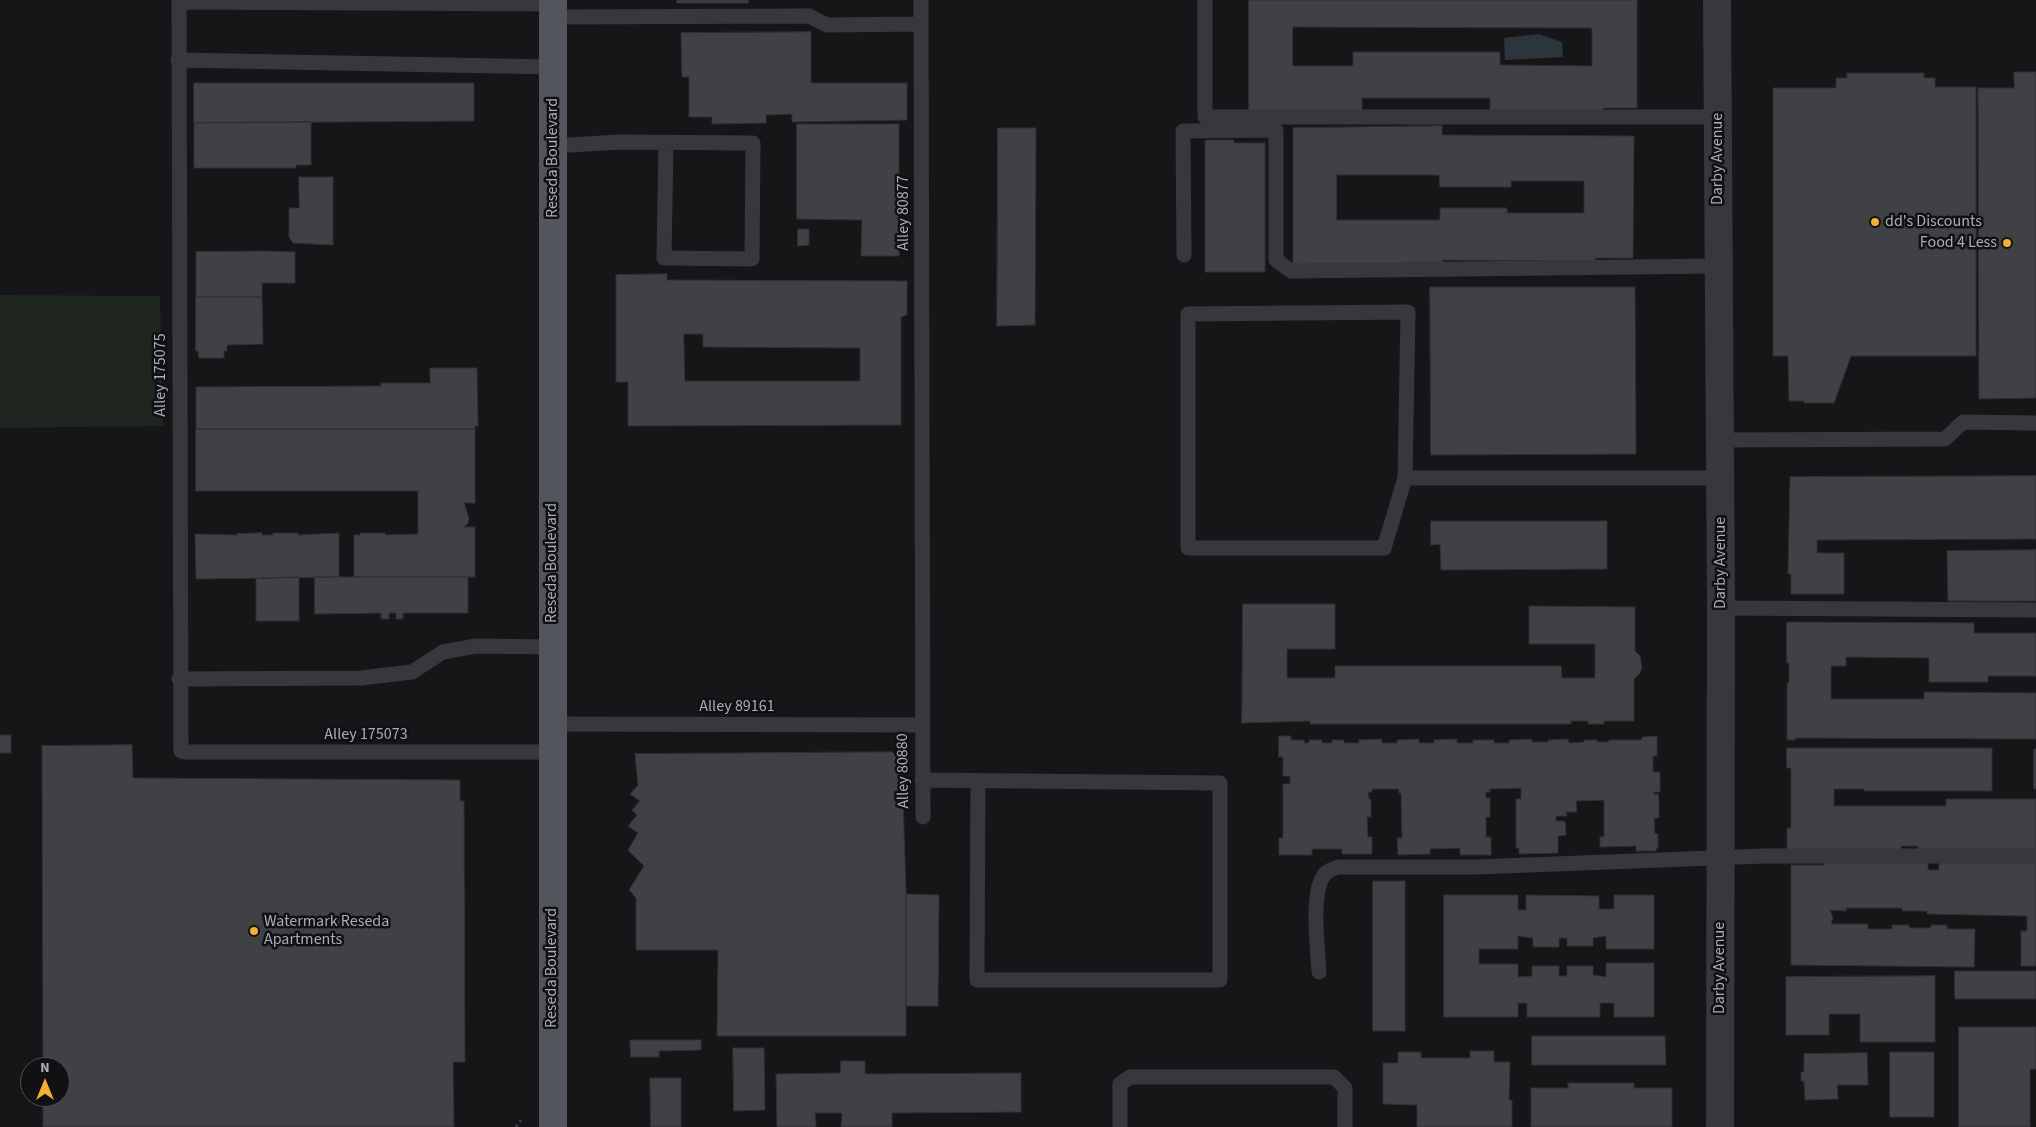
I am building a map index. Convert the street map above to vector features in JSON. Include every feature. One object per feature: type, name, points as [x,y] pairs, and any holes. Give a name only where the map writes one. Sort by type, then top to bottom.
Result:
[{"type":"main road","name":"Reseda Boulevard","points":[[553,7],[553,1127]]},
{"type":"street","name":"Darby Avenue","points":[[1718,0],[1718,266],[1722,608],[1720,1127]]},
{"type":"lane","name":"Alley 80877","points":[[921,0],[922,721]]},
{"type":"lane","points":[[1205,0],[1205,118],[1718,117]]},
{"type":"lane","points":[[179,1],[553,7],[809,16],[827,25],[921,24]]},
{"type":"lane","name":"Alley 175075","points":[[179,1],[179,679],[181,751]]},
{"type":"lane","points":[[178,60],[553,67]]},
{"type":"lane","points":[[1184,255],[1183,131],[1276,130],[1276,260],[1291,271],[1718,266]]},
{"type":"lane","points":[[553,146],[619,142],[753,143],[752,259],[664,258],[666,143]]},
{"type":"lane","points":[[1408,312],[1405,478],[1384,548],[1188,548],[1188,314],[1408,312]]},
{"type":"lane","points":[[1720,440],[1945,439],[1963,422],[2036,422]]},
{"type":"lane","points":[[1405,478],[1720,478]]},
{"type":"lane","points":[[1722,608],[2036,610]]},
{"type":"lane","points":[[179,679],[361,678],[412,672],[443,652],[476,646],[552,647]]},
{"type":"lane","name":"Alley 89161","points":[[552,724],[922,721]]},
{"type":"lane","name":"Alley 80880","points":[[922,721],[923,817]]},
{"type":"lane","name":"Alley 175073","points":[[181,751],[552,752]]},
{"type":"lane","points":[[922,780],[1220,783],[1220,980],[977,980],[978,782]]},
{"type":"lane","points":[[1319,972],[1316,903],[1320,882],[1327,872],[1338,867],[1476,868],[1720,857],[2036,856]]},
{"type":"lane","points":[[1120,1127],[1120,1084],[1130,1076],[1334,1076],[1345,1088],[1345,1127]]},
{"type":"shaded area","points":[[1539,34],[1562,42],[1563,57],[1505,60],[1504,38]]},
{"type":"shaded area","points":[[0,295],[160,296],[163,426],[0,428]]},
{"type":"building","points":[[677,0],[748,0],[749,3],[677,3]]},
{"type":"building","points":[[1249,0],[1637,0],[1637,108],[1603,108],[1603,111],[1490,111],[1490,98],[1362,98],[1362,111],[1249,111]],"holes":[[[1293,27],[1592,28],[1592,66],[1500,65],[1500,52],[1353,52],[1353,66],[1293,66]]]},
{"type":"building","points":[[811,32],[811,83],[907,83],[907,120],[792,122],[792,114],[766,115],[766,123],[712,124],[712,117],[689,117],[689,77],[682,77],[681,33]]},
{"type":"building","name":"Food 4 Less","points":[[2014,72],[2036,72],[2036,398],[1979,399],[1978,88],[2014,88]]},
{"type":"building","name":"dd's Discounts","points":[[1847,73],[1924,73],[1924,78],[1935,78],[1935,87],[1976,87],[1976,356],[1851,356],[1834,403],[1789,401],[1788,356],[1773,356],[1773,88],[1836,88],[1836,78],[1847,78]]},
{"type":"building","points":[[194,83],[474,83],[474,121],[194,123]]},
{"type":"building","points":[[311,122],[311,165],[296,165],[296,168],[194,168],[194,123]]},
{"type":"building","points":[[797,124],[899,124],[899,256],[861,256],[862,220],[797,219]]},
{"type":"building","points":[[1442,126],[1442,135],[1634,136],[1633,258],[1595,258],[1595,261],[1442,260],[1442,267],[1293,266],[1293,128]],"holes":[[[1337,175],[1439,175],[1440,187],[1511,187],[1511,181],[1584,181],[1584,213],[1507,213],[1507,208],[1440,208],[1440,220],[1337,220]]]},
{"type":"building","points":[[998,128],[1036,128],[1035,325],[997,326]]},
{"type":"building","points":[[1234,140],[1234,143],[1265,143],[1265,272],[1205,272],[1205,141]]},
{"type":"building","points":[[299,177],[333,177],[333,245],[293,243],[289,237],[289,208],[299,208]]},
{"type":"building","points":[[798,229],[809,229],[809,245],[798,246]]},
{"type":"building","points":[[196,252],[295,252],[295,283],[262,283],[262,297],[196,297]]},
{"type":"building","points":[[667,274],[667,280],[907,281],[907,315],[901,317],[901,425],[628,426],[628,382],[616,382],[616,275]],"holes":[[[684,334],[703,334],[703,347],[860,348],[860,381],[685,381]]]},
{"type":"building","points":[[1430,287],[1635,287],[1636,454],[1431,455]]},
{"type":"building","points":[[196,297],[262,297],[263,344],[227,345],[227,351],[224,351],[224,358],[199,358],[198,351],[196,351]]},
{"type":"building","points":[[430,368],[477,368],[478,426],[475,426],[475,429],[196,429],[196,387],[381,386],[381,383],[430,383]]},
{"type":"building","points":[[196,429],[475,429],[475,503],[464,503],[469,518],[468,523],[464,527],[475,527],[475,577],[354,577],[354,535],[360,535],[360,533],[385,533],[385,535],[418,534],[418,491],[196,491]]},
{"type":"building","points":[[2036,476],[2036,539],[1817,540],[1817,553],[1844,553],[1844,594],[1791,594],[1791,574],[1788,574],[1790,477]]},
{"type":"building","points":[[1431,521],[1607,521],[1607,569],[1441,570],[1440,544],[1431,545]]},
{"type":"building","points":[[262,533],[262,535],[273,535],[273,533],[298,533],[298,535],[339,533],[339,577],[196,579],[195,534],[237,535]]},
{"type":"building","points":[[2036,550],[2036,601],[1948,601],[1947,551]]},
{"type":"building","points":[[299,577],[299,621],[256,621],[256,579]]},
{"type":"building","points":[[315,577],[468,577],[468,613],[403,613],[403,619],[396,619],[396,613],[389,613],[389,619],[381,619],[381,613],[315,614]]},
{"type":"building","points":[[1243,604],[1335,604],[1335,649],[1287,649],[1287,678],[1335,678],[1335,666],[1561,666],[1562,678],[1595,678],[1595,644],[1529,644],[1529,606],[1635,607],[1635,651],[1640,656],[1642,667],[1640,673],[1634,679],[1634,721],[1604,721],[1604,724],[1588,724],[1588,721],[1571,721],[1571,724],[1310,724],[1310,721],[1242,723]]},
{"type":"building","points":[[1787,622],[1974,623],[1974,633],[2036,633],[2036,676],[1988,676],[1988,682],[1929,682],[1929,658],[1846,657],[1846,666],[1831,666],[1831,699],[1924,699],[1924,692],[2036,693],[2036,739],[1795,738],[1795,740],[1787,740],[1789,663],[1787,663]]},
{"type":"building","points":[[0,735],[11,735],[11,753],[0,753]]},
{"type":"building","points":[[1279,736],[1291,736],[1291,740],[1304,740],[1304,743],[1309,743],[1309,740],[1322,740],[1322,743],[1332,743],[1332,740],[1344,740],[1344,743],[1359,743],[1359,740],[1382,739],[1382,743],[1397,743],[1397,740],[1419,739],[1419,743],[1434,743],[1434,740],[1457,739],[1457,743],[1473,743],[1473,740],[1494,740],[1494,743],[1509,743],[1509,740],[1532,739],[1532,742],[1548,742],[1548,740],[1568,739],[1569,743],[1584,742],[1584,740],[1609,742],[1609,740],[1642,740],[1642,737],[1657,736],[1657,756],[1653,756],[1653,772],[1660,772],[1660,792],[1654,792],[1654,795],[1658,794],[1659,800],[1659,818],[1654,818],[1655,834],[1658,834],[1658,848],[1656,848],[1656,851],[1636,851],[1636,846],[1600,847],[1600,837],[1604,837],[1604,800],[1576,801],[1577,812],[1566,812],[1567,816],[1556,816],[1556,821],[1565,821],[1566,835],[1558,836],[1558,853],[1519,854],[1519,848],[1516,848],[1516,799],[1521,799],[1521,788],[1490,789],[1490,792],[1486,792],[1486,798],[1490,798],[1490,817],[1486,817],[1486,837],[1491,837],[1491,855],[1460,855],[1460,848],[1430,849],[1430,854],[1398,855],[1397,838],[1402,838],[1401,793],[1399,793],[1399,789],[1372,789],[1372,792],[1368,792],[1369,799],[1371,799],[1371,817],[1367,817],[1368,837],[1372,837],[1372,854],[1342,854],[1342,849],[1312,849],[1312,855],[1279,855],[1279,838],[1283,838],[1283,784],[1290,784],[1290,776],[1283,776],[1283,757],[1279,757]]},
{"type":"building","name":"Watermark Reseda Apartments","points":[[132,745],[133,778],[460,780],[460,801],[464,801],[465,1062],[453,1062],[454,1127],[43,1127],[43,1107],[70,1107],[70,1057],[43,1057],[42,746]]},
{"type":"building","points":[[1787,748],[1992,748],[1992,791],[1864,791],[1864,789],[1834,789],[1834,806],[1946,806],[1946,799],[2036,799],[2036,852],[1918,853],[1918,846],[1901,846],[1901,853],[1787,853],[1787,828],[1791,828],[1791,768],[1787,768]]},
{"type":"building","points":[[2034,749],[2036,749],[2036,789],[2034,789]]},
{"type":"building","points":[[892,752],[902,762],[906,894],[906,1036],[717,1036],[718,950],[636,950],[636,898],[629,890],[644,866],[628,850],[638,833],[628,826],[637,815],[632,810],[640,801],[630,794],[638,785],[635,754]]},
{"type":"building","points":[[1824,863],[1928,863],[1928,870],[1939,870],[1939,863],[2036,863],[2036,966],[2021,966],[2021,931],[2027,931],[2027,916],[1927,914],[1927,911],[1902,911],[1902,908],[1846,908],[1846,911],[1830,910],[1833,918],[1831,924],[1868,924],[1868,929],[1892,929],[1892,925],[1909,925],[1909,928],[1931,928],[1931,925],[1947,925],[1947,929],[1975,929],[1974,967],[1791,965],[1791,865],[1824,865]]},
{"type":"building","points":[[1373,881],[1405,881],[1405,1031],[1373,1031]]},
{"type":"building","points":[[906,894],[939,895],[938,1006],[906,1006]]},
{"type":"building","points":[[1444,895],[1518,895],[1518,910],[1526,910],[1526,895],[1599,896],[1599,909],[1614,909],[1614,895],[1654,895],[1654,949],[1606,949],[1606,936],[1593,938],[1593,946],[1567,946],[1567,938],[1559,938],[1559,947],[1533,947],[1533,938],[1518,936],[1518,949],[1479,949],[1479,964],[1518,964],[1518,977],[1532,976],[1532,966],[1559,966],[1559,976],[1567,976],[1567,966],[1593,966],[1593,975],[1606,977],[1606,963],[1654,963],[1654,1017],[1614,1017],[1614,1003],[1600,1003],[1600,1017],[1527,1017],[1527,1003],[1518,1003],[1518,1017],[1444,1017]]},
{"type":"building","points":[[1955,971],[2036,971],[2036,999],[1955,999]]},
{"type":"building","points":[[1935,976],[1935,1042],[1860,1042],[1860,1014],[1829,1014],[1829,1035],[1786,1035],[1786,977]]},
{"type":"building","points":[[1959,1027],[2036,1027],[2036,1069],[2030,1069],[2030,1127],[1959,1127]]},
{"type":"building","points":[[1532,1036],[1665,1036],[1666,1065],[1532,1065]]},
{"type":"building","points":[[630,1040],[701,1040],[701,1050],[659,1051],[659,1057],[631,1057]]},
{"type":"building","points":[[733,1048],[764,1048],[765,1110],[734,1111]]},
{"type":"building","points":[[1470,1051],[1494,1051],[1494,1062],[1510,1062],[1509,1100],[1512,1100],[1512,1127],[1417,1127],[1417,1105],[1383,1104],[1383,1063],[1398,1063],[1398,1052],[1421,1052],[1421,1058],[1470,1058]]},
{"type":"building","points":[[1890,1052],[1934,1052],[1934,1117],[1890,1117]]},
{"type":"building","points":[[1867,1053],[1868,1085],[1837,1085],[1838,1099],[1805,1100],[1804,1081],[1801,1081],[1801,1072],[1804,1072],[1804,1054]]},
{"type":"building","points":[[841,1061],[865,1061],[865,1074],[1021,1073],[1021,1112],[892,1113],[892,1127],[841,1127],[842,1113],[815,1113],[816,1127],[777,1127],[776,1074],[840,1073]]},
{"type":"building","points":[[650,1078],[681,1078],[681,1127],[651,1127]]},
{"type":"building","points":[[1568,1083],[1634,1083],[1634,1088],[1672,1088],[1672,1127],[1531,1127],[1531,1088],[1568,1088]]},
{"type":"place","name":"dd's Discounts","points":[[1875,222]]},
{"type":"place","name":"Food 4 Less","points":[[2007,243]]},
{"type":"place","name":"Watermark Reseda Apartments","points":[[254,931]]}]
